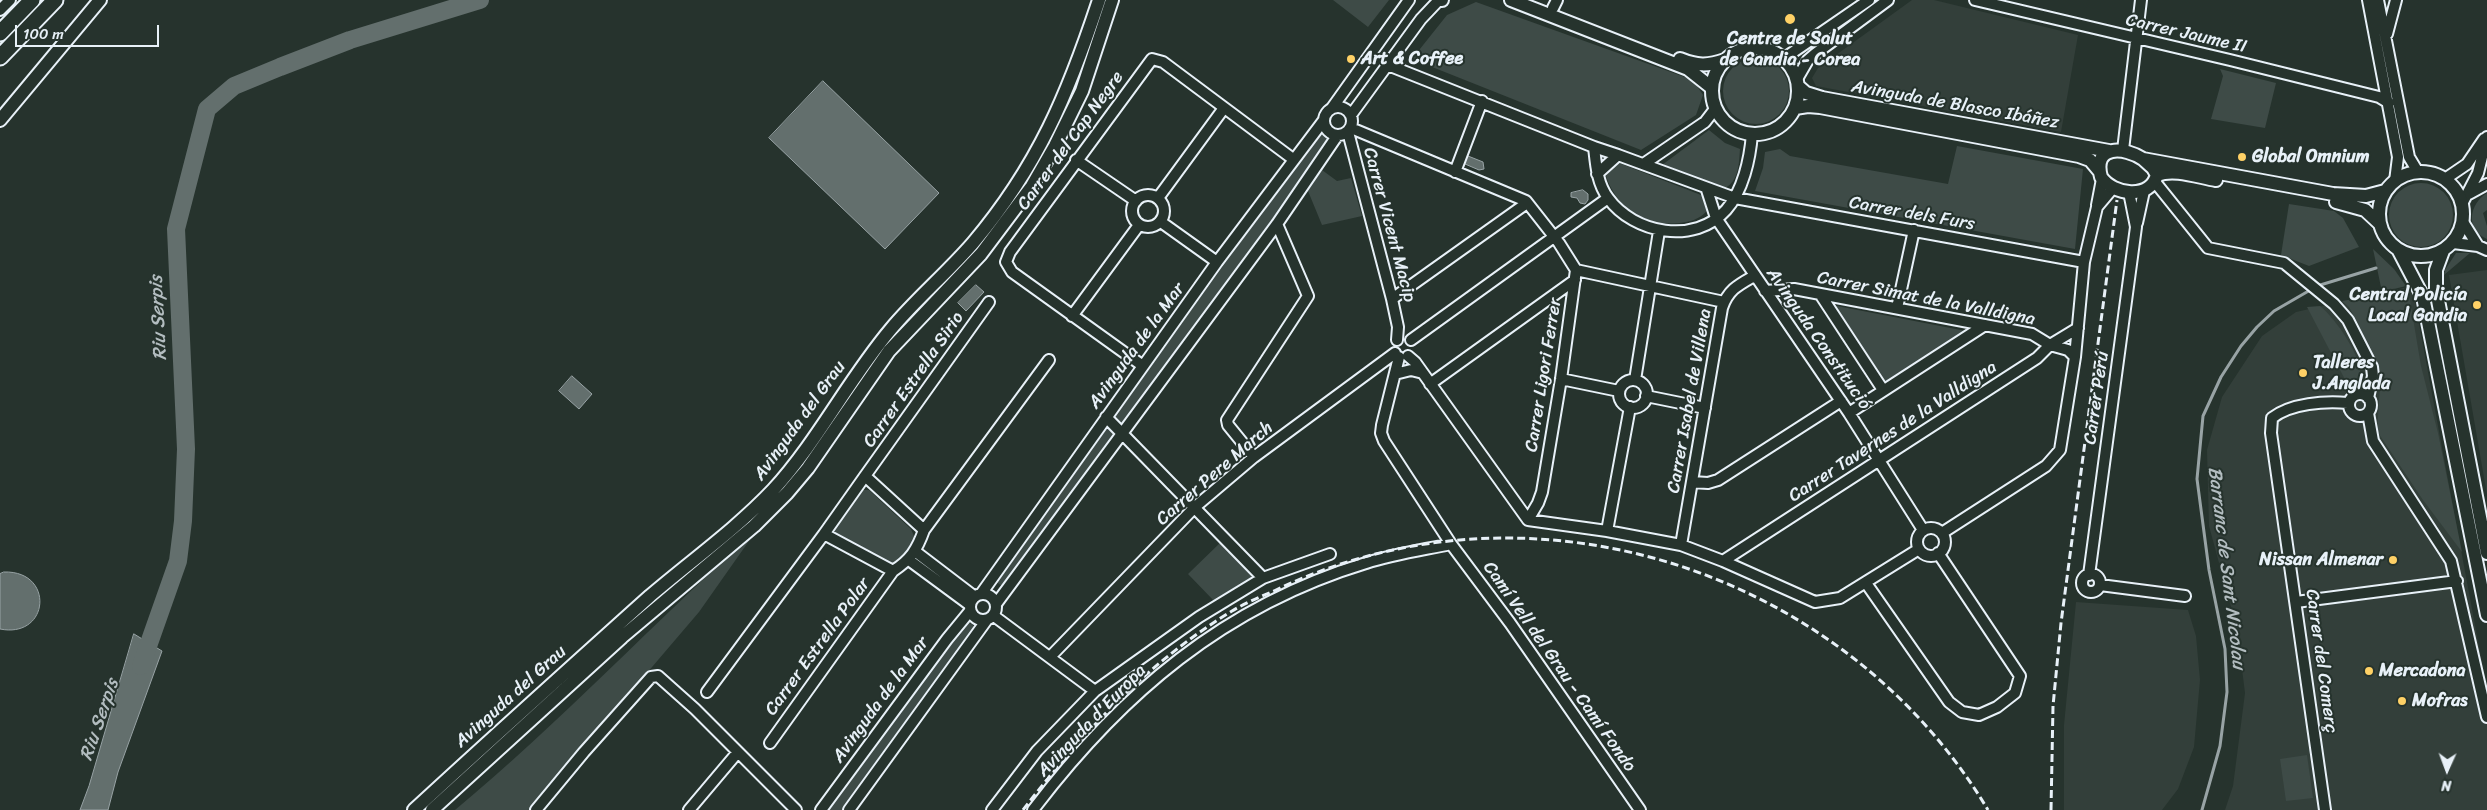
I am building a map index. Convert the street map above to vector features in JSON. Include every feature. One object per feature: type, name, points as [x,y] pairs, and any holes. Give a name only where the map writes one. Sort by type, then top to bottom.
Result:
[{"type":"highway","points":[[0,33],[32,0]]},
{"type":"highway","points":[[0,57],[55,0]]},
{"type":"main road","points":[[0,120],[100,0]]},
{"type":"main road","name":"Avinguda del Grau","points":[[414,810],[565,672],[757,506],[788,472],[872,353],[894,326],[971,245],[1012,192],[1037,151],[1064,98],[1099,0]]},
{"type":"main road","name":"Avinguda del Grau","points":[[432,810],[622,637],[754,526],[787,493],[808,468],[889,351],[981,254],[1032,186],[1055,146],[1082,90],[1112,0]]},
{"type":"main road","points":[[1511,0],[1688,69],[1712,88]]},
{"type":"main road","points":[[1532,0],[1555,4],[1691,64],[1708,66],[1725,60]]},
{"type":"main road","points":[[1756,48],[1770,50],[1784,58],[1797,82],[1795,108],[1788,120],[1778,128],[1765,133],[1752,134],[1730,126],[1715,109],[1712,88],[1718,68],[1725,60],[1734,53],[1756,48]]},
{"type":"main road","name":"Avinguda de Blasco Ibáñez","points":[[1797,82],[1806,93],[1822,98],[2109,151]]},
{"type":"main road","name":"Avinguda de Blasco Ibáñez","points":[[1795,108],[1820,107],[2079,156],[2090,160],[2101,176]]},
{"type":"main road","points":[[2379,223],[2365,210],[2342,203],[2164,172],[2144,191],[2128,192],[2113,188],[2101,176],[2101,160],[2109,151],[2123,150],[2143,159],[2333,194],[2366,196],[2385,191]]},
{"type":"main road","points":[[2143,159],[2153,168],[2156,179]]},
{"type":"main road","points":[[2487,553],[2436,290],[2436,270],[2463,222],[2466,199],[2444,179],[2427,172],[2418,172],[2395,181],[2385,191],[2378,212],[2379,223],[2386,239],[2399,251],[2422,292],[2487,615]]},
{"type":"main road","points":[[2399,251],[2416,256],[2434,254],[2448,247]]},
{"type":"street","points":[[0,10],[10,0]]},
{"type":"street","points":[[1337,136],[1326,129],[1324,120],[1409,0]]},
{"type":"street","points":[[1349,130],[1351,115],[1421,18],[1440,0]]},
{"type":"street","points":[[1784,58],[1868,0]]},
{"type":"street","points":[[1797,82],[1808,60],[1888,0]]},
{"type":"street","name":"Carrer Jaume II","points":[[1975,0],[2137,40],[2230,60],[2379,98],[2389,103]]},
{"type":"street","points":[[2123,150],[2141,0]]},
{"type":"street","points":[[2360,0],[2369,4],[2382,19]]},
{"type":"street","points":[[2378,0],[2409,157],[2418,172]]},
{"type":"street","points":[[2386,38],[2396,0]]},
{"type":"street","points":[[2369,4],[2398,157],[2395,181]]},
{"type":"street","name":"Carrer del Cap Negre","points":[[1072,316],[1009,269],[1006,262],[1010,252],[1076,160],[1152,59],[1162,62],[1224,108]]},
{"type":"street","points":[[1388,65],[1594,147],[1597,174],[1608,198],[1627,217],[1659,231],[1690,229],[1716,218],[1735,198],[1744,174],[1752,134]]},
{"type":"street","points":[[1455,172],[1482,101]]},
{"type":"street","points":[[1332,108],[1341,107],[1351,115]]},
{"type":"street","points":[[1158,198],[1224,108],[1292,159]]},
{"type":"street","points":[[1645,163],[1705,122],[1715,109]]},
{"type":"street","name":"Avinguda de la Mar","points":[[821,810],[974,602],[1292,159],[1324,120]]},
{"type":"street","points":[[849,810],[989,618],[996,604],[1124,434],[1277,224],[1337,136],[1349,130],[1527,203],[1554,237],[1576,275]]},
{"type":"street","name":"Carrer Vicent Macip","points":[[1349,130],[1398,327],[1404,339]]},
{"type":"street","points":[[2444,179],[2466,164],[2487,135]]},
{"type":"street","points":[[2466,199],[2478,173],[2487,135]]},
{"type":"street","name":"Carrer dels Furs","points":[[1594,147],[1645,163],[1707,190],[1735,198],[2084,262]]},
{"type":"street","points":[[1597,174],[1618,155]]},
{"type":"street","points":[[1076,160],[1136,201]]},
{"type":"street","points":[[1942,533],[2034,475],[2054,459],[2063,439],[2075,358],[2084,262],[2097,207],[2101,176]]},
{"type":"street","points":[[2156,179],[2208,248],[2284,264],[2334,304],[2348,320],[2372,367],[2373,376],[2368,398],[2371,404],[2368,413],[2373,441],[2445,551],[2457,581],[2487,717]]},
{"type":"street","points":[[2466,199],[2487,184]]},
{"type":"street","points":[[2097,207],[2113,188]]},
{"type":"street","name":"Avinguda Constitució","points":[[1707,190],[1716,218],[1841,401],[1924,530]]},
{"type":"street","name":"Carrer Perú","points":[[2089,575],[2136,227],[2144,191]]},
{"type":"street","name":"Carrer Perú","points":[[2128,192],[2136,227]]},
{"type":"street","points":[[1146,195],[1158,198],[1162,202],[1165,212],[1161,222],[1151,228],[1139,225],[1133,216],[1133,206],[1136,201],[1146,195]]},
{"type":"street","points":[[1608,198],[1554,237],[1393,346],[1406,356],[1422,373],[1528,520],[1608,532],[1681,546],[1723,561],[1815,602],[1840,598],[1919,548]]},
{"type":"street","points":[[1392,299],[1527,203]]},
{"type":"street","points":[[1161,222],[1217,262]]},
{"type":"street","points":[[2463,222],[2483,248]]},
{"type":"street","points":[[1254,457],[1228,425],[1227,420],[1308,296],[1277,224]]},
{"type":"street","points":[[1139,225],[1072,316],[1143,366]]},
{"type":"street","points":[[1897,308],[1914,230]]},
{"type":"street","points":[[1635,380],[1659,231]]},
{"type":"street","points":[[2448,247],[2483,248]]},
{"type":"street","points":[[1430,384],[1576,275],[1650,285],[1724,302]]},
{"type":"street","name":"Carrer Ligori Ferrer","points":[[1528,520],[1542,492],[1576,275]]},
{"type":"street","name":"Carrer Isabel de Villena","points":[[1681,546],[1724,302],[1735,286],[1754,276]]},
{"type":"street","name":"Carrer Simat de la Valldigna","points":[[1765,291],[1794,289],[2032,334],[2050,346],[2068,350],[2075,358]]},
{"type":"street","points":[[1820,294],[1883,390]]},
{"type":"street","name":"Carrer Estrella Sirio","points":[[865,476],[989,302]]},
{"type":"street","points":[[1849,413],[1985,325]]},
{"type":"street","name":"Carrer Tavernes de la Valldigna","points":[[1723,561],[2037,358],[2050,346],[2078,328]]},
{"type":"street","points":[[1395,373],[1406,356],[1404,339]]},
{"type":"street","name":"Carrer Pere March","points":[[1050,657],[1195,507],[1254,457],[1406,356]]},
{"type":"street","points":[[1049,360],[924,530],[912,556],[974,602],[979,620],[989,618],[1050,657],[1095,691]]},
{"type":"street","points":[[1395,373],[1411,370],[1422,373]]},
{"type":"street","name":"Camí Vell del Grau - Camí Fondo","points":[[1395,373],[1381,429],[1384,441],[1451,544],[1510,623],[1640,810]]},
{"type":"street","points":[[1561,379],[1619,391]]},
{"type":"street","points":[[1635,380],[1644,385],[1646,396],[1639,406],[1630,408],[1621,402],[1619,391],[1625,381],[1635,380]]},
{"type":"street","points":[[2368,398],[2359,394],[2352,396],[2348,402],[2349,410],[2354,415],[2361,417],[2368,413]]},
{"type":"street","points":[[1646,396],[1706,408]]},
{"type":"street","points":[[1692,482],[1708,483],[1718,480],[1841,401]]},
{"type":"street","name":"Carrer del Comerç","points":[[2325,810],[2271,433],[2272,418],[2282,410],[2332,401],[2348,402]]},
{"type":"street","points":[[1608,532],[1630,408]]},
{"type":"street","points":[[1106,417],[1264,578]]},
{"type":"street","points":[[707,692],[865,476],[924,530]]},
{"type":"street","points":[[1931,528],[1942,533],[1944,546],[1938,553],[1925,555],[1919,548],[1918,536],[1924,530],[1931,528]]},
{"type":"street","name":"Carrer Estrella Polar","points":[[824,534],[893,571]]},
{"type":"street","name":"Avinguda d'Europa","points":[[1033,810],[1058,777],[1099,731],[1169,665],[1202,640],[1244,614],[1309,584],[1368,562],[1451,544]]},
{"type":"street","points":[[1866,583],[1949,702],[1962,712],[1979,715],[1997,706],[2015,693],[2020,676],[1938,553]]},
{"type":"street","points":[[992,810],[1037,752],[1095,691],[1199,617],[1264,578],[1330,554]]},
{"type":"street","name":"Carrer Estrella Polar","points":[[770,743],[893,571],[912,556]]},
{"type":"street","points":[[2089,575],[2097,577],[2100,585],[2094,592],[2088,592],[2084,589],[2082,580],[2089,575]]},
{"type":"street","points":[[2296,602],[2457,581]]},
{"type":"street","points":[[2100,585],[2186,596]]},
{"type":"street","points":[[974,602],[990,596],[996,604]]},
{"type":"street","points":[[536,810],[584,752],[652,677],[662,677],[796,810]]},
{"type":"street","points":[[689,810],[738,752]]},
{"type":"shaded area","points":[[1333,0],[1389,0],[1368,27]]},
{"type":"shaded area","points":[[1912,0],[1934,0],[2078,35],[2061,132],[1816,86],[1812,78],[1818,68]]},
{"type":"shaded area","points":[[1476,2],[1693,80],[1703,95],[1696,115],[1641,150],[1412,59],[1447,15]]},
{"type":"shaded area","points":[[1756,58],[1769,60],[1779,68],[1787,78],[1789,91],[1787,104],[1779,114],[1769,122],[1756,124],[1743,122],[1733,114],[1725,104],[1723,91],[1725,78],[1733,68],[1743,60]]},
{"type":"shaded area","points":[[2220,69],[2276,83],[2265,128],[2211,119],[2223,76]]},
{"type":"shaded area","points":[[823,81],[939,193],[885,249],[769,138]]},
{"type":"shaded area","points":[[1709,130],[1725,143],[1740,149],[1739,166],[1736,176],[1730,185],[1725,188],[1662,165]]},
{"type":"shaded area","points":[[1324,134],[1330,139],[1126,422],[1121,423],[1116,419],[1115,415],[1318,135]]},
{"type":"shaded area","points":[[1957,146],[2083,169],[2075,249],[1755,191],[1763,168],[1765,152],[1780,149],[1790,156],[1948,184]]},
{"type":"shaded area","points":[[1468,156],[1483,162],[1484,169],[1479,170],[1465,164]]},
{"type":"shaded area","points":[[1619,163],[1701,195],[1708,205],[1704,214],[1693,220],[1676,223],[1656,222],[1636,214],[1619,199],[1606,176],[1611,167]]},
{"type":"shaded area","points":[[1322,170],[1337,181],[1351,178],[1362,216],[1322,225],[1308,191]]},
{"type":"shaded area","points":[[2421,183],[2439,189],[2447,197],[2453,215],[2447,233],[2439,241],[2421,247],[2403,241],[2395,233],[2389,215],[2395,197],[2403,189]]},
{"type":"shaded area","points":[[1583,190],[1588,194],[1588,200],[1585,204],[1580,203],[1577,198],[1571,197],[1571,193]]},
{"type":"shaded area","points":[[2487,193],[2487,210],[2483,213],[2487,226],[2487,239],[2475,230],[2472,217],[2476,204]]},
{"type":"shaded area","points":[[2289,204],[2334,211],[2343,218],[2359,247],[2309,266],[2281,255]]},
{"type":"shaded area","points":[[2373,249],[2394,269],[2406,286],[2382,292]]},
{"type":"shaded area","points":[[2456,253],[2470,253],[2444,275],[2445,270]]},
{"type":"shaded area","points":[[2487,270],[2487,495],[2449,275]]},
{"type":"shaded area","points":[[976,285],[984,292],[966,311],[958,303]]},
{"type":"shaded area","points":[[2412,286],[2487,690],[2487,810],[2225,810],[2233,786],[2245,693],[2237,629],[2209,526],[2207,450],[2222,397],[2262,336],[2296,312]]},
{"type":"shaded area","points":[[2405,290],[2410,300],[2421,366],[2438,433],[2462,552],[2423,500],[2377,431],[2381,373],[2359,325],[2349,307],[2342,301]]},
{"type":"shaded area","points":[[1832,305],[1966,331],[1884,385]]},
{"type":"shaded area","points":[[2320,306],[2334,320],[2348,340],[2358,362],[2360,380],[2350,389],[2307,307]]},
{"type":"shaded area","points":[[572,376],[592,394],[579,409],[559,391]]},
{"type":"shaded area","points":[[1109,424],[1117,434],[1005,588],[995,581],[1104,426]]},
{"type":"shaded area","points":[[858,490],[869,490],[911,529],[916,541],[897,565],[875,557],[833,534],[831,529]]},
{"type":"shaded area","points":[[756,531],[699,612],[530,810],[455,810],[532,743]]},
{"type":"shaded area","points":[[1222,541],[1254,578],[1216,603],[1188,574]]},
{"type":"shaded area","points":[[4,572],[21,574],[32,581],[38,592],[40,604],[37,615],[29,624],[17,629],[0,629],[0,574]]},
{"type":"shaded area","points":[[2076,602],[2188,610],[2196,636],[2200,680],[2194,747],[2178,789],[2162,810],[2064,810],[2064,725]]},
{"type":"shaded area","points":[[967,621],[974,626],[974,629],[843,810],[829,810]]},
{"type":"shaded area","points":[[134,634],[162,651],[118,772],[108,810],[80,810],[89,786]]},
{"type":"shaded area","points":[[2307,755],[2313,798],[2286,801],[2280,759]]},
{"type":"waterway","name":"Riu Serpis","points":[[141,666],[178,561],[183,521],[186,449],[176,229],[207,109],[234,86],[280,67],[350,40],[480,0]]},
{"type":"waterway","name":"Barranc de Sant Nicolau","points":[[2317,286],[2376,268]]},
{"type":"waterway","name":"Barranc de Sant Nicolau","points":[[2202,810],[2220,746],[2227,692],[2225,649],[2209,570],[2197,479],[2203,416],[2221,377],[2241,346],[2257,327],[2274,311],[2312,289]]},
{"type":"railway","points":[[2051,810],[2053,706],[2061,623],[2117,200]]},
{"type":"railway","points":[[1023,810],[1045,781],[1118,701],[1172,653],[1232,611],[1274,591],[1372,555],[1473,539],[1574,542],[1673,564],[1766,602],[1852,657],[1926,726],[1988,810]]},
{"type":"place","name":"Centre de Salut de Gandia - Corea","points":[[1790,19]]},
{"type":"place","name":"Art & Coffee","points":[[1351,59]]},
{"type":"place","name":"Global Omnium","points":[[2242,157]]},
{"type":"place","name":"Central Policía Local Gandia","points":[[2477,305]]},
{"type":"place","name":"Talleres J.Anglada","points":[[2303,373]]},
{"type":"place","name":"Nissan Almenar","points":[[2393,560]]},
{"type":"place","name":"Mercadona","points":[[2369,671]]},
{"type":"place","name":"Mofras","points":[[2402,701]]}]
